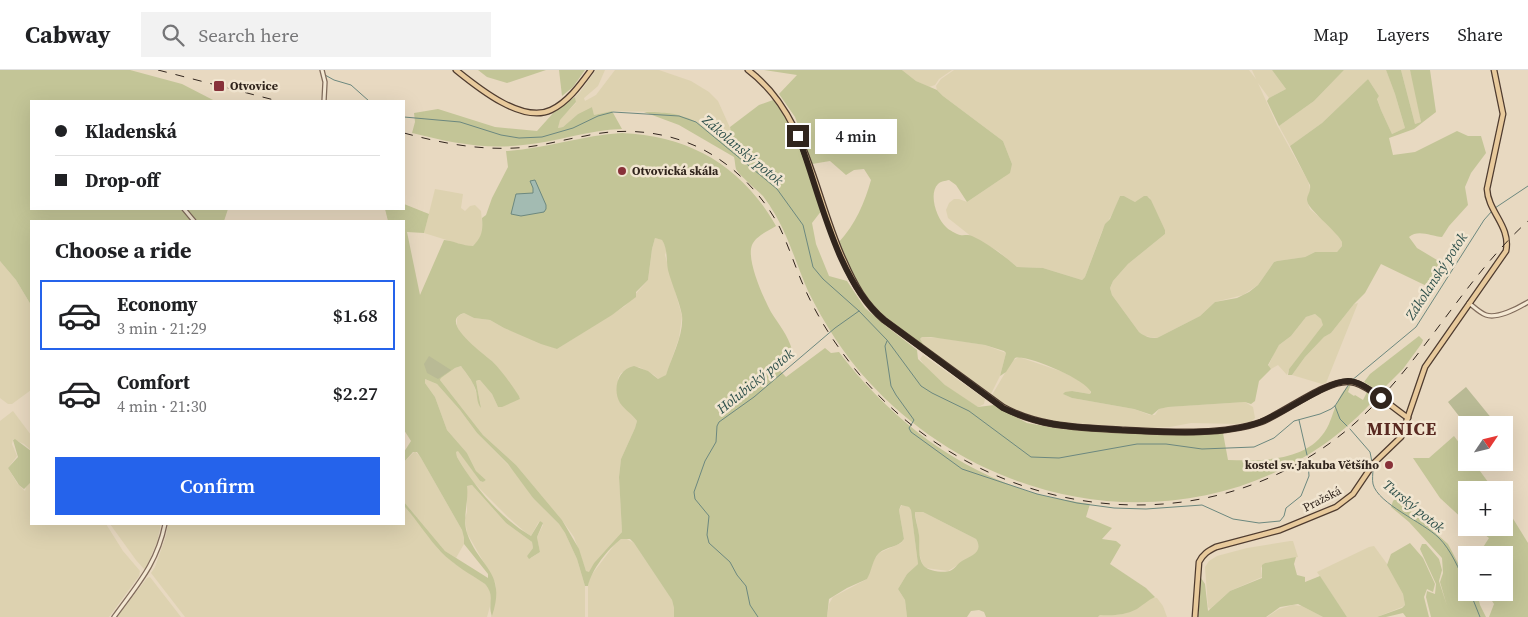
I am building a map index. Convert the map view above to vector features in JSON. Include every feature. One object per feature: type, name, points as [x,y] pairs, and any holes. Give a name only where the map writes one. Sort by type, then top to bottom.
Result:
[{"type":"main road","points":[[456,70],[481,90],[517,109],[542,113],[550,111],[567,99],[591,70]]},
{"type":"main road","points":[[748,70],[775,96],[794,128],[838,248],[853,282],[867,304],[884,320],[1003,408],[1040,422],[1097,429],[1157,432],[1235,429],[1273,417],[1321,390],[1345,381],[1354,382],[1370,390],[1408,418]]},
{"type":"main road","name":"Pražská","points":[[1195,617],[1198,571],[1202,555],[1216,547],[1280,530],[1336,507],[1360,486],[1374,463],[1401,437],[1425,367],[1504,255],[1508,240],[1487,195],[1503,110],[1494,70]]},
{"type":"street","points":[[322,71],[325,88],[324,100]]},
{"type":"street","points":[[185,210],[193,220]]},
{"type":"street","points":[[1469,303],[1488,316],[1513,311],[1528,302]]},
{"type":"street","points":[[114,617],[145,576],[154,560],[165,525]]},
{"type":"shaded area","points":[[596,70],[605,70],[598,86],[584,98],[585,101],[596,95],[615,70],[659,70],[691,81],[709,92],[718,101],[731,130],[732,137],[729,142],[723,142],[715,138],[698,123],[661,112],[612,111],[594,115],[592,107],[578,114],[563,127],[558,128],[560,119],[576,103],[575,97]]},
{"type":"shaded area","points":[[902,70],[952,70],[939,79],[935,85],[929,87],[916,81]]},
{"type":"shaded area","points":[[954,70],[1249,70],[1256,79],[1252,70],[1272,70],[1286,89],[1269,98],[1258,83],[1277,125],[1308,181],[1310,189],[1307,201],[1310,209],[1333,229],[1342,242],[1342,246],[1337,252],[1315,252],[1305,257],[1274,262],[1258,285],[1243,295],[1215,302],[1200,316],[1157,338],[1144,336],[1112,295],[1110,288],[1113,281],[1128,264],[1165,234],[1165,230],[1149,197],[1135,202],[1120,196],[1114,211],[1102,231],[1085,277],[1082,280],[1043,268],[1017,267],[998,251],[972,237],[948,218],[946,210],[949,203],[954,199],[967,202],[1004,177],[1012,164],[1003,141],[937,90],[936,86],[941,79]]},
{"type":"shaded area","points":[[1344,70],[1386,70],[1405,128],[1392,134],[1381,110],[1377,98],[1379,96],[1368,79],[1322,123],[1290,146],[1279,126],[1314,101]]},
{"type":"shaded area","points":[[1401,70],[1410,70],[1414,84],[1421,122],[1415,124]]},
{"type":"shaded area","points":[[535,180],[546,205],[544,212],[521,216],[511,214],[516,194],[533,193],[530,181]]},
{"type":"shaded area","points":[[435,189],[463,194],[461,208],[465,211],[470,206],[475,205],[481,211],[483,232],[473,246],[466,246],[424,233]]},
{"type":"shaded area","points":[[655,238],[662,240],[667,249],[665,255],[682,316],[679,338],[664,377],[658,379],[639,367],[621,373],[618,378],[620,402],[637,421],[621,459],[619,477],[622,532],[594,563],[589,573],[586,571],[574,537],[562,520],[516,465],[483,435],[440,380],[455,368],[461,366],[473,383],[481,407],[477,380],[480,380],[492,394],[498,407],[520,399],[493,362],[460,333],[457,326],[458,316],[464,313],[474,318],[490,320],[504,328],[557,349],[625,306],[648,280]]},
{"type":"shaded area","points":[[0,261],[16,280],[30,303],[30,391],[12,404],[8,404],[0,398]]},
{"type":"shaded area","points":[[1358,303],[1326,383],[1322,384],[1292,375],[1305,357],[1324,337],[1331,333],[1354,304]]},
{"type":"shaded area","points":[[1315,314],[1324,325],[1289,369],[1287,375],[1278,365],[1271,369],[1268,367],[1279,345],[1291,336],[1306,317]]},
{"type":"shaded area","points":[[922,337],[985,345],[1006,353],[1000,376],[991,394],[924,346],[920,342]]},
{"type":"shaded area","points":[[923,355],[985,399],[984,404],[978,407],[947,387],[924,365],[920,359]]},
{"type":"shaded area","points":[[1019,357],[1063,372],[1085,384],[1090,389],[1090,394],[1072,391],[1064,394],[1072,398],[1134,409],[1150,415],[1155,415],[1159,409],[1167,407],[1245,402],[1253,407],[1255,418],[1251,422],[1236,424],[1191,423],[1170,427],[1146,428],[1043,421],[999,402],[992,395],[1012,361]]},
{"type":"shaded area","points":[[425,379],[437,384],[477,433],[516,473],[533,498],[559,524],[577,559],[585,586],[585,617],[491,617],[496,586],[467,533],[465,518],[467,512],[467,486],[472,485],[506,523],[532,542],[533,548],[527,556],[531,558],[540,552],[537,537],[543,525],[540,521],[531,536],[508,517],[472,481],[457,457],[456,452],[458,450],[480,481],[486,480],[476,471],[467,453],[447,430],[435,397],[425,383]]},
{"type":"shaded area","points":[[13,411],[30,434],[30,449],[13,439],[12,444],[17,456],[8,468],[17,483],[25,491],[30,483],[30,525],[107,525],[123,551],[140,571],[139,576],[109,617],[0,617],[0,421]]},
{"type":"shaded area","points":[[415,451],[421,458],[462,530],[464,544],[456,558],[445,551],[405,503],[405,461]]},
{"type":"shaded area","points":[[902,505],[909,507],[911,510],[918,564],[907,574],[898,589],[905,600],[907,617],[827,617],[829,604],[833,597],[867,579],[874,560],[879,553],[901,543],[904,539],[899,510]]},
{"type":"shaded area","points":[[405,507],[439,550],[454,563],[485,584],[489,589],[492,599],[487,617],[185,617],[151,573],[166,536],[168,525],[405,525]]},
{"type":"shaded area","points":[[915,512],[923,512],[976,539],[979,545],[977,553],[948,571],[926,568],[922,563],[919,553],[919,536]]},
{"type":"shaded area","points":[[111,525],[161,525],[157,542],[146,568],[144,569]]},
{"type":"shaded area","points":[[625,538],[634,543],[672,600],[674,617],[588,617],[588,586],[590,577],[615,544]]},
{"type":"shaded area","points":[[1293,541],[1298,557],[1265,563],[1261,568],[1262,577],[1230,591],[1210,609],[1208,607],[1205,567],[1209,561],[1217,556],[1247,548]]},
{"type":"shaded area","points":[[1374,546],[1390,568],[1403,594],[1405,605],[1377,617],[1347,617],[1317,572]]},
{"type":"shaded area","points":[[150,577],[181,617],[117,617],[147,578]]},
{"type":"shaded area","points":[[1153,597],[1157,598],[1163,606],[1167,617],[1098,617],[1100,615],[1126,613]]},
{"type":"shaded area","points":[[1293,605],[1302,606],[1323,617],[1267,617],[1279,609]]},
{"type":"green space","points":[[0,70],[130,70],[182,84],[213,100],[30,100],[30,210],[228,210],[224,220],[30,220],[30,303],[16,280],[0,261]]},
{"type":"green space","points":[[478,70],[546,70],[507,83],[487,77]]},
{"type":"green space","points":[[559,70],[585,70],[573,87],[562,96]]},
{"type":"green space","points":[[764,70],[902,70],[916,81],[937,90],[1003,141],[1012,164],[1010,173],[967,202],[956,185],[949,180],[942,182],[935,188],[934,200],[937,213],[947,228],[958,234],[970,235],[978,239],[996,250],[1017,267],[1043,268],[1082,280],[1085,277],[1105,224],[1110,219],[1120,196],[1135,202],[1147,196],[1151,200],[1165,230],[1165,234],[1128,264],[1113,281],[1110,288],[1112,295],[1139,332],[1152,338],[1157,338],[1200,316],[1215,302],[1237,298],[1249,292],[1258,285],[1274,262],[1305,257],[1315,252],[1337,252],[1342,246],[1342,242],[1308,204],[1310,185],[1290,146],[1322,123],[1368,79],[1379,96],[1377,99],[1392,134],[1405,128],[1386,70],[1401,70],[1415,124],[1421,122],[1410,70],[1430,70],[1436,112],[1414,129],[1389,138],[1393,155],[1415,152],[1457,131],[1468,136],[1481,136],[1486,153],[1471,173],[1465,187],[1468,205],[1449,226],[1442,237],[1416,233],[1409,237],[1417,248],[1447,266],[1435,290],[1381,264],[1365,293],[1331,333],[1324,337],[1305,357],[1292,375],[1288,375],[1289,369],[1323,325],[1321,319],[1315,314],[1306,317],[1291,336],[1279,345],[1268,365],[1271,369],[1259,381],[1255,401],[1251,404],[1245,402],[1168,407],[1159,409],[1152,415],[1134,409],[1072,398],[1063,394],[1072,391],[1090,394],[1091,392],[1079,381],[1068,375],[1031,360],[1015,358],[1006,372],[1000,376],[1006,353],[1004,351],[985,345],[931,337],[922,337],[920,339],[924,346],[873,308],[857,285],[839,242],[859,213],[871,180],[864,169],[854,170],[846,175],[830,161],[812,164],[795,117],[779,94],[797,75]]},
{"type":"green space","points":[[1272,70],[1344,70],[1314,101],[1279,126],[1267,101],[1286,89]]},
{"type":"green space","points":[[575,97],[576,102],[560,120],[558,128],[563,127],[578,114],[592,107],[594,115],[612,111],[622,129],[509,146],[481,146],[412,133],[415,122],[414,113],[438,109],[495,127],[537,131],[555,111]]},
{"type":"green space","points":[[773,100],[790,124],[797,138],[813,181],[822,210],[812,223],[816,244],[829,276],[847,281],[865,308],[917,350],[918,359],[945,385],[978,407],[994,405],[1027,423],[1061,429],[1161,435],[1223,433],[1228,460],[1256,460],[1285,457],[1311,446],[1329,424],[1340,397],[1351,384],[1348,392],[1354,396],[1363,400],[1367,392],[1376,398],[1351,423],[1323,445],[1267,476],[1207,495],[1146,502],[1085,498],[1025,484],[968,459],[916,425],[869,382],[851,361],[814,303],[776,215],[763,196],[738,172],[734,157],[679,125],[644,112],[669,113],[688,118],[699,124],[716,138],[729,142],[732,137],[730,127],[759,105]]},
{"type":"green space","points":[[622,133],[647,135],[670,140],[692,148],[712,158],[730,171],[762,205],[776,226],[756,239],[752,245],[751,260],[764,298],[786,335],[792,350],[782,355],[774,364],[786,377],[825,348],[831,353],[839,352],[880,399],[903,420],[953,456],[1008,484],[1044,496],[1090,504],[1086,517],[1112,528],[1102,539],[1116,541],[1121,545],[1110,564],[1146,588],[1155,597],[1128,613],[1100,615],[1098,617],[986,617],[984,612],[979,610],[971,611],[967,617],[907,617],[905,600],[898,589],[907,574],[918,564],[911,510],[909,507],[901,505],[899,510],[904,539],[899,544],[879,553],[867,579],[829,599],[827,617],[674,617],[672,600],[630,539],[621,539],[611,549],[601,560],[588,586],[585,586],[577,559],[559,524],[533,498],[508,464],[477,433],[437,384],[425,379],[425,383],[435,397],[447,430],[467,453],[476,471],[486,480],[480,481],[458,451],[456,452],[457,457],[489,501],[509,521],[531,536],[540,521],[543,523],[537,537],[540,552],[529,559],[527,556],[533,548],[532,542],[506,523],[472,485],[467,486],[465,522],[467,533],[472,545],[490,571],[496,589],[496,601],[492,616],[490,607],[491,596],[485,584],[441,552],[405,507],[405,503],[445,551],[488,578],[488,574],[464,544],[462,530],[417,452],[413,452],[405,461],[405,450],[411,441],[405,432],[405,220],[388,220],[385,210],[405,210],[405,204],[429,214],[424,233],[407,232],[420,295],[444,240],[473,246],[480,237],[482,218],[486,215],[492,198],[508,167],[506,151],[535,148],[593,136]],"holes":[[[655,238],[662,240],[665,247],[668,270],[682,315],[681,330],[666,375],[658,379],[648,371],[634,366],[624,371],[618,380],[617,392],[620,403],[637,421],[621,459],[619,477],[622,532],[594,563],[589,572],[586,571],[579,549],[562,520],[516,465],[483,435],[440,380],[455,368],[461,366],[474,385],[481,408],[476,381],[478,380],[492,394],[498,407],[520,399],[510,382],[496,365],[465,338],[456,323],[457,317],[464,313],[474,318],[490,320],[504,328],[557,349],[612,315],[636,297],[636,292],[648,280]],[[915,512],[923,512],[976,539],[978,547],[975,553],[950,571],[944,572],[926,568],[922,563],[920,555],[919,535],[915,517]]]},
{"type":"green space","points":[[1419,336],[1423,340],[1422,343],[1403,369],[1380,392],[1364,382],[1370,374]]},
{"type":"green space","points":[[429,356],[451,370],[438,379],[427,373],[424,364]]},
{"type":"green space","points":[[1466,387],[1490,416],[1459,416],[1448,402]]},
{"type":"green space","points":[[1454,436],[1458,441],[1458,471],[1480,471],[1487,481],[1458,481],[1458,515],[1440,498],[1413,458],[1429,458]]},
{"type":"green space","points":[[15,439],[30,450],[30,483],[24,489],[19,485],[8,468],[18,457],[13,440]]},
{"type":"green space","points":[[1398,496],[1405,506],[1448,544],[1458,563],[1458,601],[1479,601],[1486,617],[1431,617],[1426,597],[1427,591],[1435,594],[1436,584],[1420,549],[1422,544],[1426,544],[1439,559],[1442,570],[1439,581],[1447,606],[1440,582],[1443,573],[1442,558],[1409,522],[1391,507],[1393,501]]},
{"type":"green space","points":[[1513,519],[1528,543],[1528,617],[1489,617],[1494,604],[1492,601],[1513,601],[1513,546],[1484,546],[1489,538],[1486,536],[1513,536]]},
{"type":"green space","points":[[1410,543],[1423,558],[1435,584],[1433,592],[1427,589],[1424,597],[1429,617],[1406,617],[1403,613],[1377,617],[1402,608],[1405,605],[1403,594],[1387,565],[1391,554]]},
{"type":"green space","points":[[1296,557],[1294,564],[1297,575],[1305,577],[1305,582],[1320,576],[1347,617],[1323,617],[1298,604],[1280,607],[1266,617],[1198,617],[1201,578],[1205,584],[1208,611],[1230,591],[1262,578],[1262,565],[1265,563]]},
{"type":"waterway","name":"Zákolanský potok","points":[[325,75],[351,85],[368,100]]},
{"type":"waterway","name":"Zákolanský potok","points":[[405,117],[460,122],[501,135],[519,138],[542,137],[573,128],[598,116],[613,112],[679,116],[696,122],[777,189],[803,225],[813,267],[823,279],[859,311],[887,340],[921,386],[969,411],[1031,457],[1059,458],[1137,444],[1166,444],[1202,449],[1254,447],[1274,438],[1294,421],[1331,409],[1349,384]]},
{"type":"waterway","name":"Zákolanský potok","points":[[1495,208],[1528,186]]},
{"type":"waterway","name":"Zákolanský potok","points":[[1351,381],[1416,327],[1484,220],[1492,211]]},
{"type":"waterway","name":"Holubický potok","points":[[758,617],[750,605],[746,586],[730,562],[709,543],[707,535],[709,516],[695,499],[694,492],[705,461],[716,442],[719,422],[754,397],[835,328],[859,311]]},
{"type":"waterway","points":[[887,341],[885,346],[891,386],[914,420],[909,428],[911,432],[962,469],[1037,494],[1077,503],[1114,508],[1146,509],[1202,505],[1233,519],[1259,523],[1280,521],[1284,516],[1286,508],[1301,496],[1309,476],[1308,461]]},
{"type":"waterway","name":"Turský potok","points":[[1335,406],[1340,419],[1347,426]]},
{"type":"waterway","points":[[1299,420],[1307,455]]},
{"type":"waterway","name":"Turský potok","points":[[1350,429],[1370,452],[1372,462]]},
{"type":"waterway","name":"Turský potok","points":[[1373,468],[1373,484],[1383,499],[1439,538],[1458,566]]},
{"type":"waterway","name":"Turský potok","points":[[1474,601],[1480,617]]},
{"type":"railway","points":[[158,70],[274,100]]},
{"type":"railway","points":[[405,133],[459,145],[515,148],[600,133],[630,131],[674,138],[702,149],[737,173],[765,204],[780,228],[813,307],[823,324],[839,348],[888,405],[947,450],[1012,482],[1081,500],[1152,505],[1223,494],[1291,467],[1354,424],[1378,401],[1421,350],[1482,270],[1528,221]]},
{"type":"place","name":"Otvovice","points":[[219,86]]},
{"type":"place","name":"Otvovická skála","points":[[622,171]]},
{"type":"place","name":"kostel sv. Jakuba Většího","points":[[1389,465]]},
{"type":"district","name":"MINICE","points":[[1402,428]]},
{"type":"route","points":[[798,136],[838,248],[853,282],[867,304],[884,320],[1003,408],[1013,413],[1040,422],[1097,429],[1157,432],[1235,429],[1273,417],[1321,390],[1345,381],[1358,384],[1381,398]]}]
